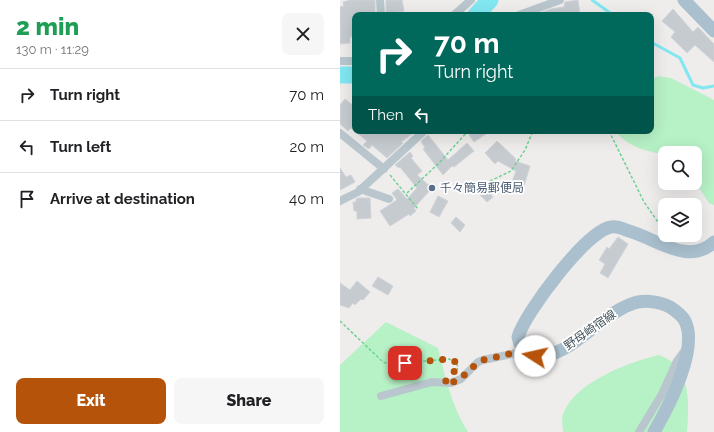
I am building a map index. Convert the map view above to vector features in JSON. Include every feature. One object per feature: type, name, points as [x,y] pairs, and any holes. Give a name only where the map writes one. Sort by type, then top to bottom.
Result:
[{"type":"main road","points":[[684,0],[714,30]]},
{"type":"main road","points":[[526,350],[520,343],[518,337],[531,311],[577,251],[603,230],[613,227],[623,229],[685,252],[693,253],[701,251],[714,242]]},
{"type":"main road","name":"野母崎宿線","points":[[526,350],[535,356],[553,354],[612,314],[629,305],[650,302],[664,304],[681,315],[687,325],[687,348],[672,401],[654,432]]},
{"type":"street","points":[[380,0],[381,12]]},
{"type":"street","points":[[457,12],[471,0]]},
{"type":"street","points":[[532,12],[560,0]]},
{"type":"street","points":[[340,61],[352,61]]},
{"type":"street","points":[[340,133],[384,169]]},
{"type":"street","points":[[340,201],[360,190],[421,134]]},
{"type":"street","points":[[360,190],[389,199]]},
{"type":"street","points":[[639,432],[662,394],[677,361],[687,348]]},
{"type":"street","points":[[381,396],[432,382],[451,383],[462,379],[478,362],[526,350]]},
{"type":"path","points":[[407,193],[439,163],[465,134]]},
{"type":"path","points":[[490,181],[511,170],[525,150],[532,134]]},
{"type":"path","points":[[610,134],[644,202],[658,222]]},
{"type":"path","points":[[384,169],[418,209]]},
{"type":"path","points":[[340,322],[383,362],[390,364],[448,359],[456,362],[458,367],[456,371]]},
{"type":"green space","points":[[658,76],[671,78],[714,100],[714,205],[709,203],[700,190],[702,190],[702,146],[658,146],[658,154],[638,148],[618,134],[654,134],[654,78]]},
{"type":"green space","points":[[386,322],[438,348],[453,402],[468,432],[340,432],[340,365]]},
{"type":"green space","points":[[659,355],[670,360],[678,368],[683,377],[688,398],[687,432],[563,432],[562,416],[569,403],[579,392],[604,375],[619,368]]},
{"type":"building","points":[[351,0],[375,0],[375,12],[352,12],[352,37],[350,37],[350,43],[340,44],[340,7],[344,6],[343,2]]},
{"type":"building","points":[[386,0],[402,0],[404,11],[386,12]]},
{"type":"building","points":[[578,0],[580,12],[543,12],[564,7],[565,2]]},
{"type":"building","points":[[673,9],[693,32],[698,27],[714,44],[714,62],[695,45],[687,53],[671,37],[675,32],[662,21]]},
{"type":"building","points":[[345,99],[352,105],[352,129],[348,131],[340,124],[340,105]]},
{"type":"building","points":[[358,134],[412,134],[401,142],[403,143],[387,158],[372,145],[369,149],[363,145],[367,141]]},
{"type":"building","points":[[470,134],[486,134],[474,142],[469,135]]},
{"type":"building","points":[[428,135],[448,160],[467,143],[474,151],[454,167],[452,166],[443,175],[423,149],[425,148],[421,141]]},
{"type":"building","points":[[497,141],[516,159],[515,161],[530,166],[523,189],[511,185],[516,171],[498,161],[495,164],[485,153]]},
{"type":"building","points":[[410,152],[413,156],[411,158],[422,171],[417,175],[432,188],[414,208],[416,211],[410,216],[409,214],[390,226],[380,211],[397,200],[392,193],[398,189],[407,199],[417,188],[400,167],[399,168],[395,165]]},
{"type":"building","points":[[340,168],[346,177],[351,175],[355,182],[340,190]]},
{"type":"building","points":[[486,189],[493,197],[487,202],[480,195]]},
{"type":"building","points":[[438,196],[448,201],[439,217],[430,212]]},
{"type":"building","points":[[370,198],[371,218],[357,219],[357,211],[354,211],[353,202],[356,202],[356,199]]},
{"type":"building","points":[[456,217],[465,225],[460,232],[451,223]]},
{"type":"building","points":[[618,237],[628,244],[608,278],[600,273],[605,264],[599,260],[607,247],[609,249]]},
{"type":"building","points":[[378,277],[393,286],[388,295],[372,286]]},
{"type":"building","points":[[357,281],[370,292],[363,300],[361,299],[355,305],[353,303],[349,308],[340,305],[340,283],[350,290]]},
{"type":"waterway","points":[[479,12],[490,0]]},
{"type":"waterway","points":[[592,0],[609,12]]},
{"type":"waterway","points":[[654,44],[680,58],[693,85],[703,88],[714,86]]},
{"type":"waterway","points":[[340,75],[352,75]]},
{"type":"place","name":"千々簡易郵便局","points":[[432,188]]},
{"type":"route","points":[[405,363],[448,359],[456,362],[458,367],[456,371],[444,383],[451,383],[462,379],[478,362],[483,360],[526,350],[535,356]]}]
